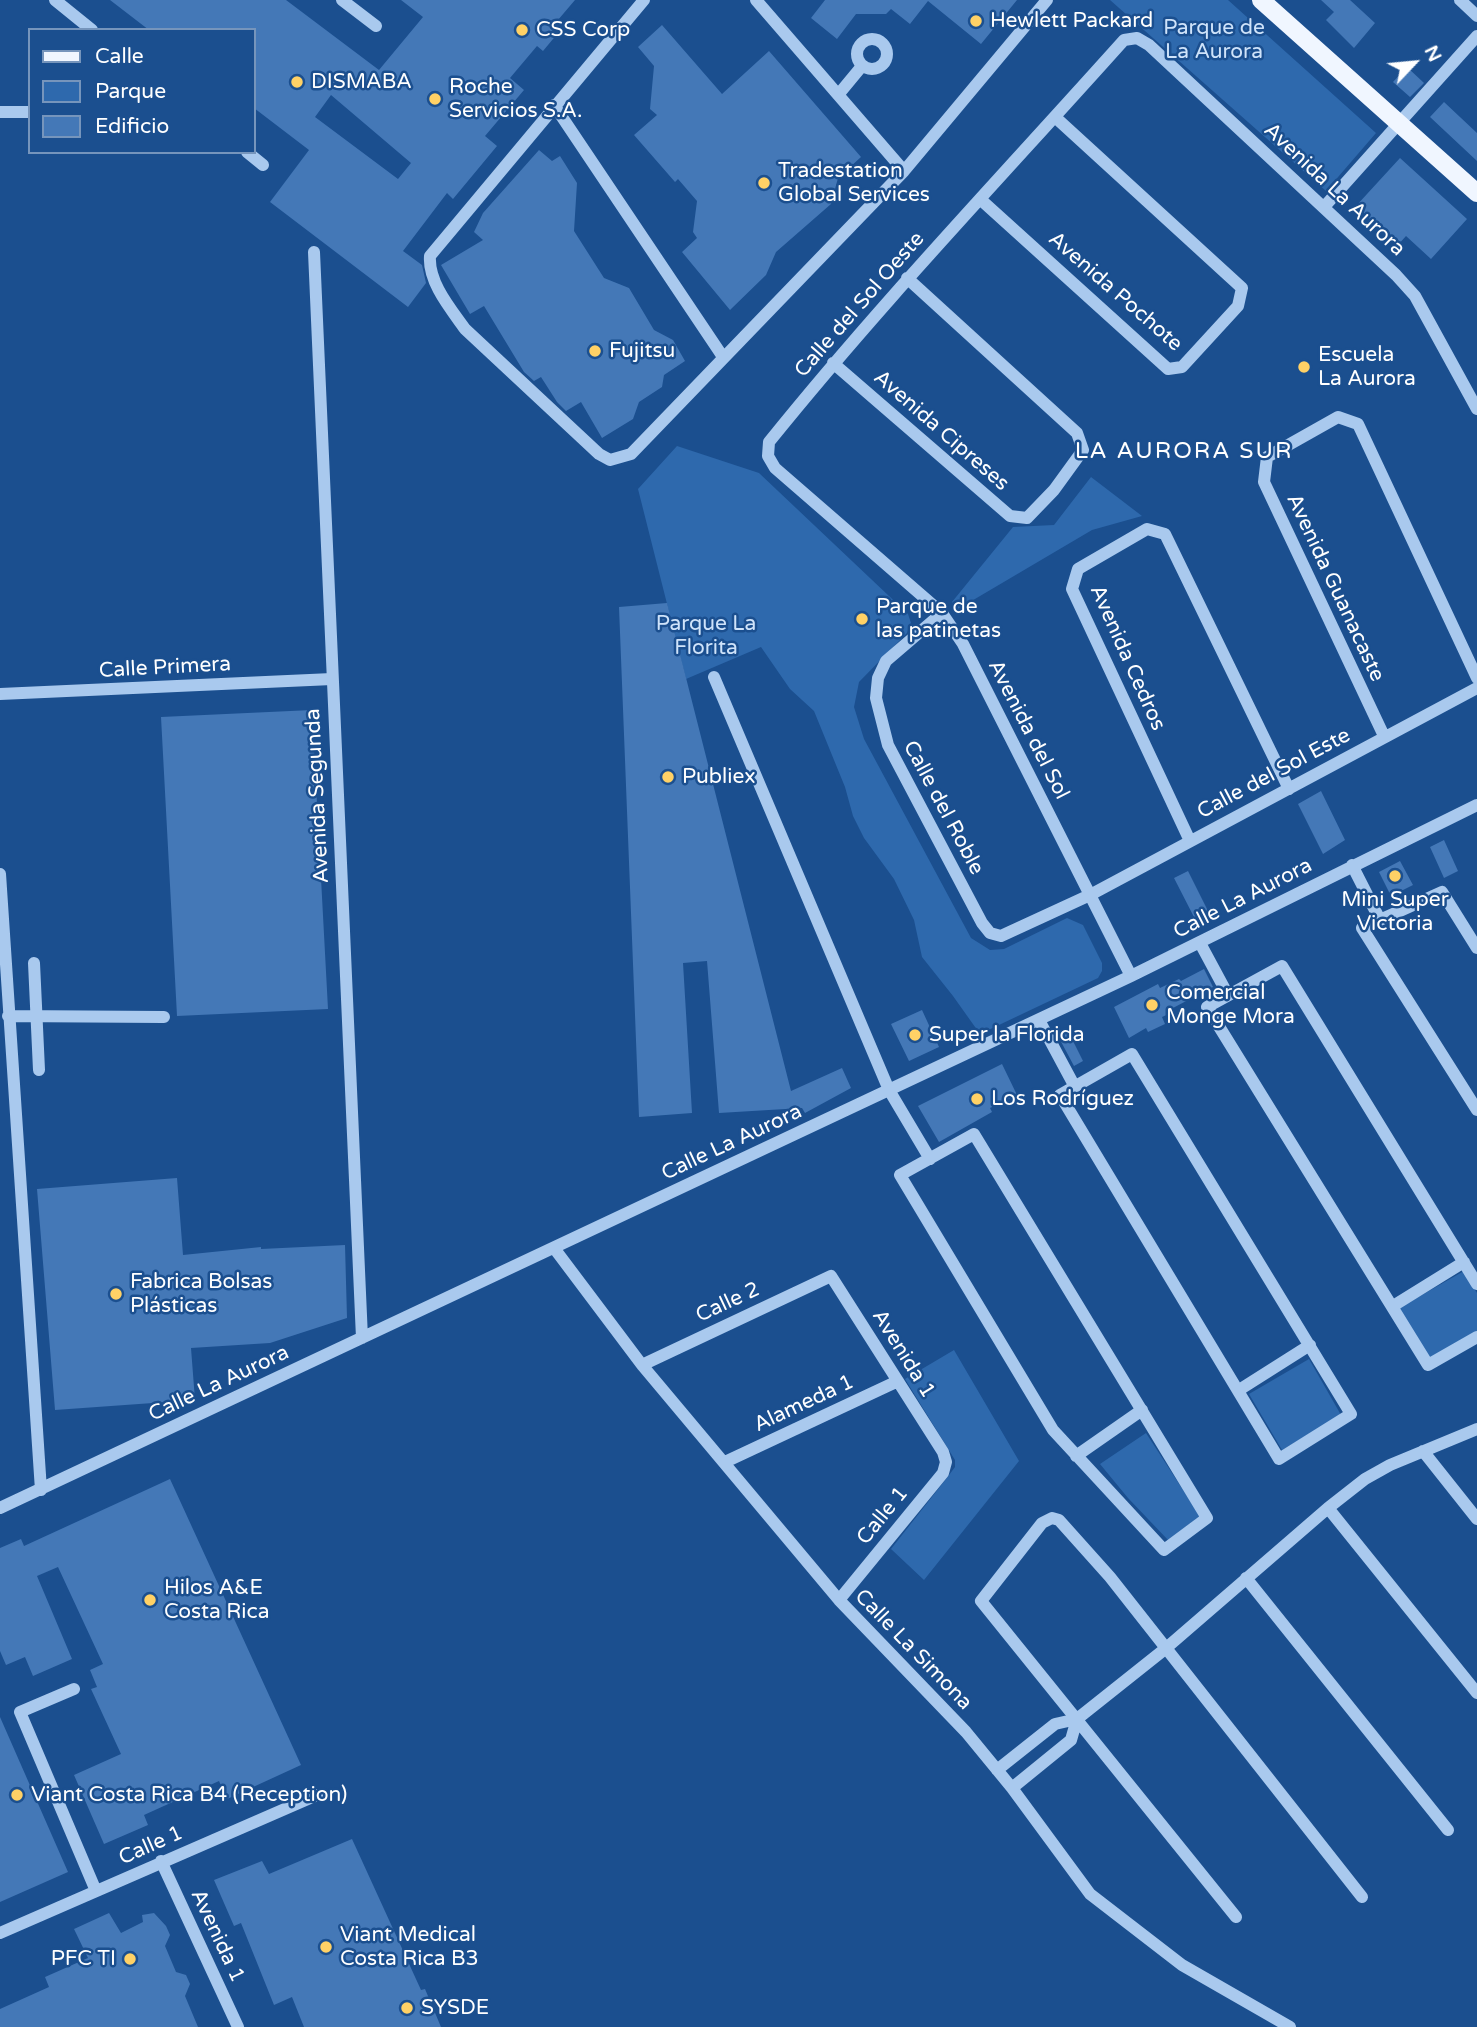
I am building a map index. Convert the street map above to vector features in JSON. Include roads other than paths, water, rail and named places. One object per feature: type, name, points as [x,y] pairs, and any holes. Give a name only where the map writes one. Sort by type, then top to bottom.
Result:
[{"type":"main road","points":[[1261,0],[1477,193]]},
{"type":"street","points":[[55,0],[90,28]]},
{"type":"street","points":[[342,0],[376,26]]},
{"type":"street","points":[[644,0],[429,256],[429,271],[451,309],[475,338],[599,454],[610,460],[631,454],[904,171],[1047,0]]},
{"type":"street","points":[[756,0],[904,171]]},
{"type":"street","points":[[1460,0],[1477,16]]},
{"type":"street","points":[[1324,207],[1397,122],[1477,36]]},
{"type":"street","name":"Avenida La Aurora","points":[[1124,40],[1137,38],[1149,45],[1396,275],[1415,296],[1477,409]]},
{"type":"street","name":"Calle del Sol Oeste","points":[[769,442],[907,278],[1124,40]]},
{"type":"street","points":[[838,95],[862,66]]},
{"type":"street","points":[[554,105],[723,357]]},
{"type":"street","points":[[0,113],[28,111]]},
{"type":"street","name":"Avenida Pochote","points":[[980,199],[1168,369],[1182,367],[1238,306],[1242,288],[1055,117]]},
{"type":"street","points":[[249,154],[263,165]]},
{"type":"street","name":"Avenida Segunda","points":[[314,252],[362,1339]]},
{"type":"street","name":"Avenida Cipreses","points":[[833,363],[1010,516],[1027,518],[1054,490],[1083,450],[1077,433],[907,278]]},
{"type":"street","name":"Avenida Guanacaste","points":[[1384,736],[1264,482],[1267,457],[1338,417],[1357,424],[1477,678]]},
{"type":"street","name":"Avenida del Sol","points":[[769,442],[768,456],[775,468],[942,613],[963,644],[1131,976]]},
{"type":"street","name":"Avenida Cedros","points":[[1190,841],[1072,589],[1078,569],[1147,529],[1165,534],[1289,789]]},
{"type":"street","name":"Calle del Roble","points":[[942,613],[886,661],[878,678],[876,698],[881,722],[888,745],[904,778],[982,923],[990,933],[1002,936],[1090,895]]},
{"type":"street","points":[[714,677],[889,1090],[930,1159]]},
{"type":"street","name":"Calle Primera","points":[[0,694],[332,679]]},
{"type":"street","name":"Calle del Sol Este","points":[[1090,895],[1477,688]]},
{"type":"street","name":"Calle La Aurora","points":[[0,1508],[1039,1020],[1477,805]]},
{"type":"street","points":[[1352,865],[1380,920]]},
{"type":"street","points":[[0,874],[41,1490]]},
{"type":"street","points":[[1477,948],[1442,892],[1362,928],[1477,1110]]},
{"type":"street","points":[[1200,943],[1228,995]]},
{"type":"street","points":[[34,963],[39,1070]]},
{"type":"street","points":[[1477,1284],[1282,966],[1207,1007],[1428,1365],[1477,1336]]},
{"type":"street","points":[[8,1016],[164,1017]]},
{"type":"street","points":[[1039,1020],[1075,1087]]},
{"type":"street","points":[[1132,1054],[1310,1345],[1351,1414],[1279,1459],[1060,1095],[1132,1054]]},
{"type":"street","points":[[974,1134],[1142,1410],[1207,1518],[1164,1550],[1054,1430],[900,1175],[974,1134]]},
{"type":"street","name":"Calle La Simona","points":[[554,1248],[642,1365],[839,1600],[966,1732],[1012,1788],[1090,1894],[1182,1965],[1290,2027]]},
{"type":"street","points":[[1393,1306],[1464,1262]]},
{"type":"street","name":"Calle 2","points":[[642,1365],[831,1276]]},
{"type":"street","name":"Avenida 1","points":[[831,1276],[943,1452]]},
{"type":"street","points":[[1239,1390],[1310,1345]]},
{"type":"street","name":"Alameda 1","points":[[725,1462],[898,1381]]},
{"type":"street","points":[[1076,1456],[1142,1410]]},
{"type":"street","points":[[997,1770],[1055,1724],[1077,1719],[1165,1649],[1365,1479],[1477,1429]]},
{"type":"street","points":[[1423,1451],[1477,1519]]},
{"type":"street","name":"Calle 1","points":[[839,1600],[943,1473],[946,1462],[943,1452]]},
{"type":"street","points":[[1328,1508],[1477,1693]]},
{"type":"street","points":[[1236,1917],[981,1601],[1042,1524],[1052,1518],[1059,1520],[1110,1577],[1362,1896]]},
{"type":"street","points":[[1246,1578],[1448,1830]]},
{"type":"street","points":[[74,1689],[20,1712],[96,1891]]},
{"type":"street","points":[[1012,1788],[1071,1740],[1077,1719]]},
{"type":"street","name":"Calle 1","points":[[0,1933],[317,1795]]},
{"type":"street","name":"Avenida 1","points":[[162,1861],[238,2027]]},
{"type":"place","name":"Hewlett Packard","points":[[976,21]]},
{"type":"place","name":"CSS Corp","points":[[522,30]]},
{"type":"place","name":"DISMABA","points":[[297,82]]},
{"type":"place","name":"Roche Servicios S.A.","points":[[435,99]]},
{"type":"place","name":"Tradestation Global Services","points":[[764,183]]},
{"type":"place","name":"Fujitsu","points":[[595,351]]},
{"type":"place","name":"Escuela La Aurora","points":[[1304,367]]},
{"type":"place","name":"Parque de las patinetas","points":[[862,619]]},
{"type":"place","name":"Publiex","points":[[668,777]]},
{"type":"place","name":"Mini Super Victoria","points":[[1395,876]]},
{"type":"place","name":"Comercial Monge Mora","points":[[1152,1005]]},
{"type":"place","name":"Super la Florida","points":[[915,1035]]},
{"type":"place","name":"Los Rodríguez","points":[[977,1099]]},
{"type":"place","name":"Fabrica Bolsas Plásticas","points":[[116,1294]]},
{"type":"place","name":"Hilos A&E Costa Rica","points":[[150,1600]]},
{"type":"place","name":"Viant Costa Rica B4 (Reception)","points":[[17,1795]]},
{"type":"place","name":"Viant Medical Costa Rica B3","points":[[326,1947]]},
{"type":"place","name":"PFC TI","points":[[130,1959]]},
{"type":"place","name":"SYSDE","points":[[407,2008]]},
{"type":"district","name":"LA AURORA SUR","points":[[1184,452]]},
{"type":"park label","name":"Parque de La Aurora","points":[[1214,40]]},
{"type":"park label","name":"Parque La Florita","points":[[706,636]]}]
